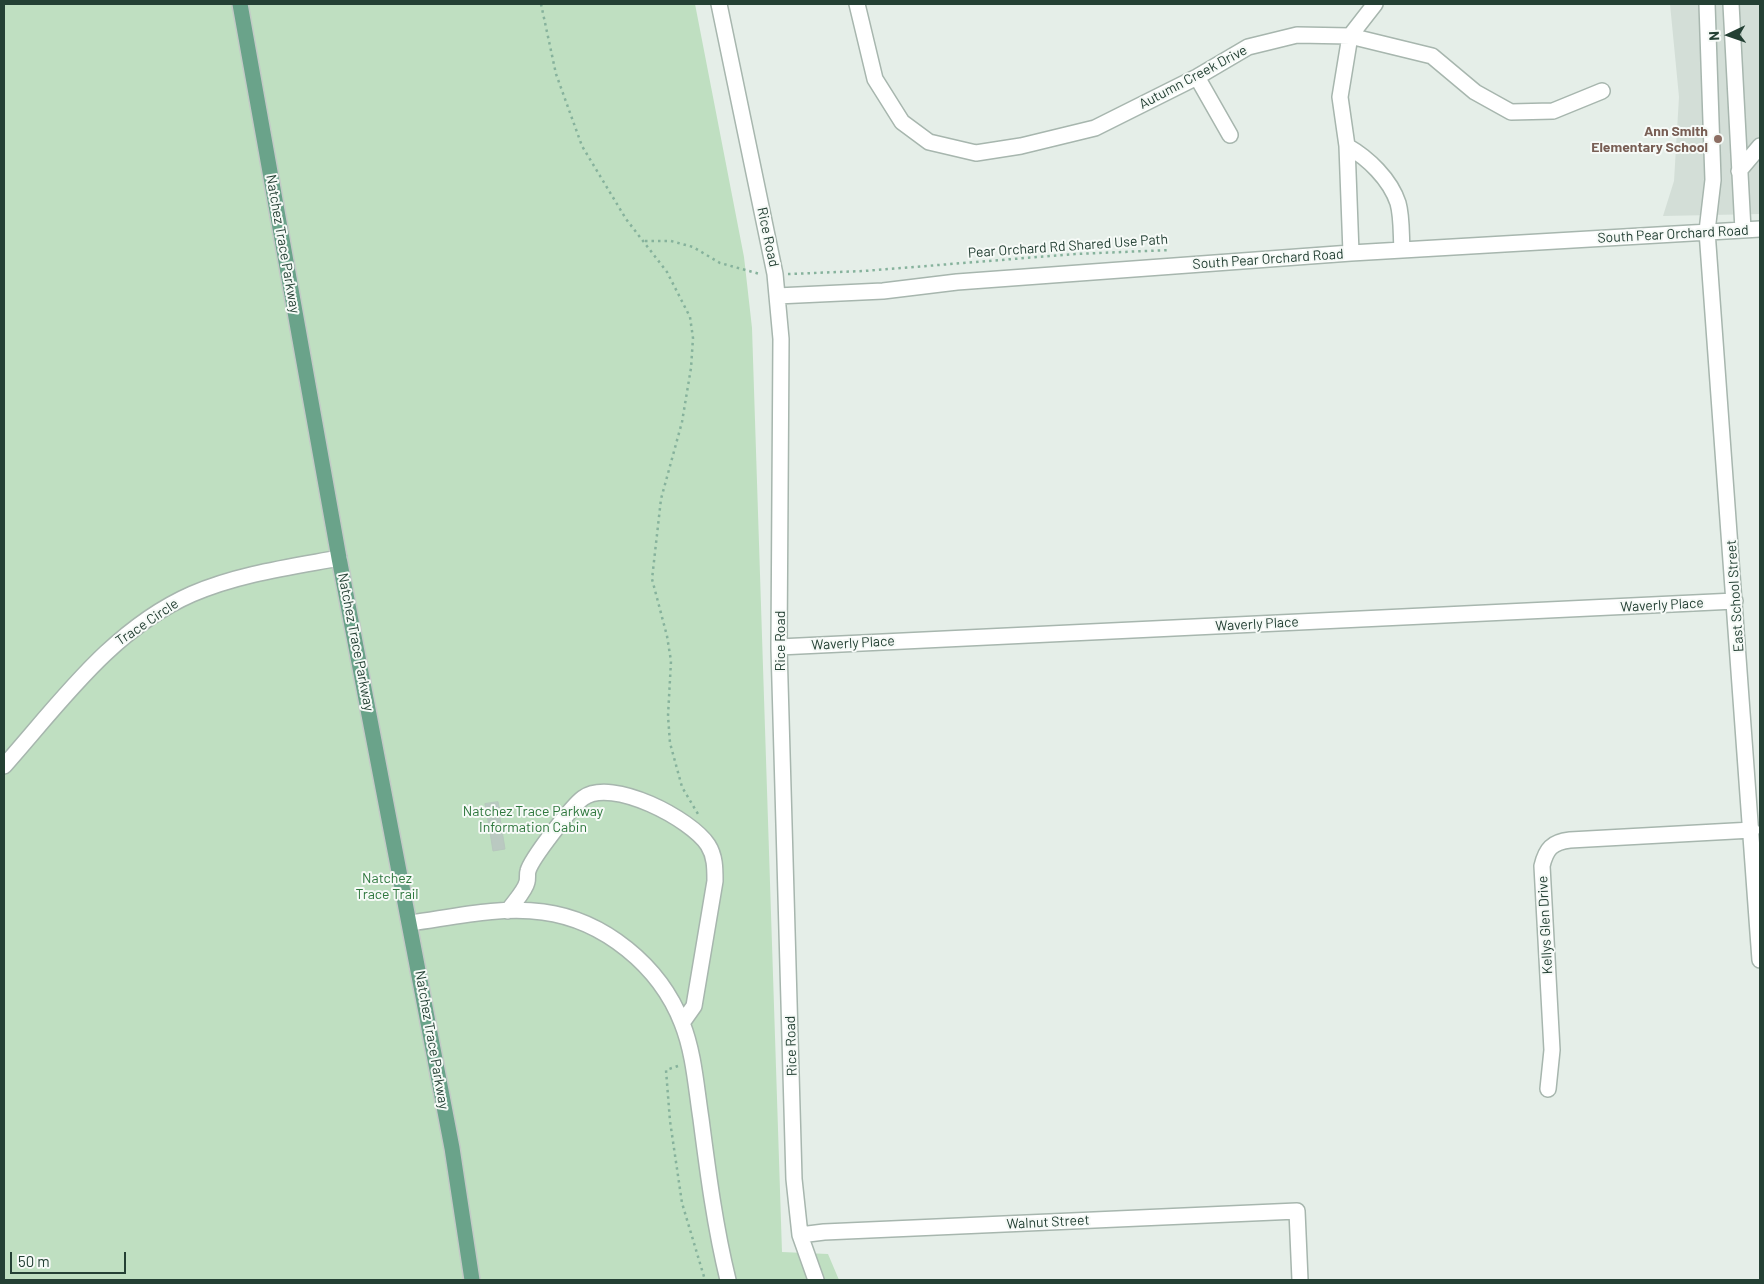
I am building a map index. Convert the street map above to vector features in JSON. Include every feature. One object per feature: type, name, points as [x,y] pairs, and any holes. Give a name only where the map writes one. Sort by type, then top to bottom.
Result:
[{"type":"main road","name":"Natchez Trace Parkway","points":[[240,4],[339,558],[411,923],[452,1148],[472,1280]]},
{"type":"street","name":"Rice Road","points":[[720,4],[775,274],[781,339],[779,647],[794,1169],[800,1235],[816,1280]]},
{"type":"street","name":"Autumn Creek Drive","points":[[857,4],[875,79],[902,122],[929,142],[976,154],[1021,146],[1095,128],[1197,77],[1248,47],[1297,34],[1350,36],[1432,56],[1475,92],[1511,112],[1553,111],[1602,92]]},
{"type":"street","points":[[1351,253],[1347,146],[1340,97],[1350,36],[1375,4]]},
{"type":"street","name":"East School Street","points":[[1707,4],[1712,180],[1707,231],[1758,891],[1760,960]]},
{"type":"street","points":[[1731,4],[1743,230]]},
{"type":"street","points":[[1197,77],[1230,135]]},
{"type":"street","points":[[1347,146],[1362,154],[1393,192],[1398,205],[1402,250]]},
{"type":"street","points":[[1739,171],[1760,146]]},
{"type":"street","name":"South Pear Orchard Road","points":[[777,296],[883,291],[957,282],[1351,253],[1760,229]]},
{"type":"street","name":"Trace Circle","points":[[4,766],[102,654],[164,608],[194,593],[219,584],[339,558]]},
{"type":"street","name":"Waverly Place","points":[[779,647],[1735,601]]},
{"type":"street","points":[[508,911],[527,882],[528,870],[536,857],[566,816],[581,800],[592,794],[609,793],[637,799],[687,823],[701,836],[713,854],[714,881],[694,1006],[682,1023]]},
{"type":"street","name":"Kellys Glen Drive","points":[[1548,1088],[1552,1050],[1542,866],[1545,854],[1557,842],[1570,840],[1752,830]]},
{"type":"street","points":[[536,857],[544,872]]},
{"type":"street","points":[[411,923],[508,911],[557,915],[605,934],[635,956],[658,980],[673,1003],[682,1023],[692,1061],[716,1224],[728,1280]]},
{"type":"street","name":"Walnut Street","points":[[800,1235],[824,1232],[1297,1211],[1300,1280]]},
{"type":"path","points":[[541,4],[556,74],[582,146],[626,219],[667,272],[682,298],[690,317],[693,338],[691,368],[682,422],[661,498],[652,579],[668,636],[671,661],[668,716],[670,743],[682,787],[701,818]]},
{"type":"path","points":[[644,241],[671,241],[693,247],[720,263],[759,274]]},
{"type":"path","name":"Pear Orchard Rd Shared Use Path","points":[[800,274],[1173,249]]},
{"type":"path","points":[[686,1064],[666,1070],[670,1121],[682,1204],[705,1280]]},
{"type":"shaded area","name":"Ann Smith Elementary School","points":[[1670,4],[1760,4],[1760,214],[1663,216],[1674,181],[1679,97]]},
{"type":"green space","name":"Natchez Trace Trail","points":[[4,4],[695,4],[744,257],[752,328],[782,1252],[828,1254],[839,1280],[4,1280]]},
{"type":"building","points":[[498,802],[500,812],[487,814],[485,804]]},
{"type":"building","points":[[500,812],[501,817],[488,820],[487,814]]},
{"type":"building","name":"Natchez Trace Parkway Information Cabin","points":[[500,818],[505,849],[493,851],[488,820]]},
{"type":"place","name":"Ann Smith Elementary School","points":[[1718,139]]}]
